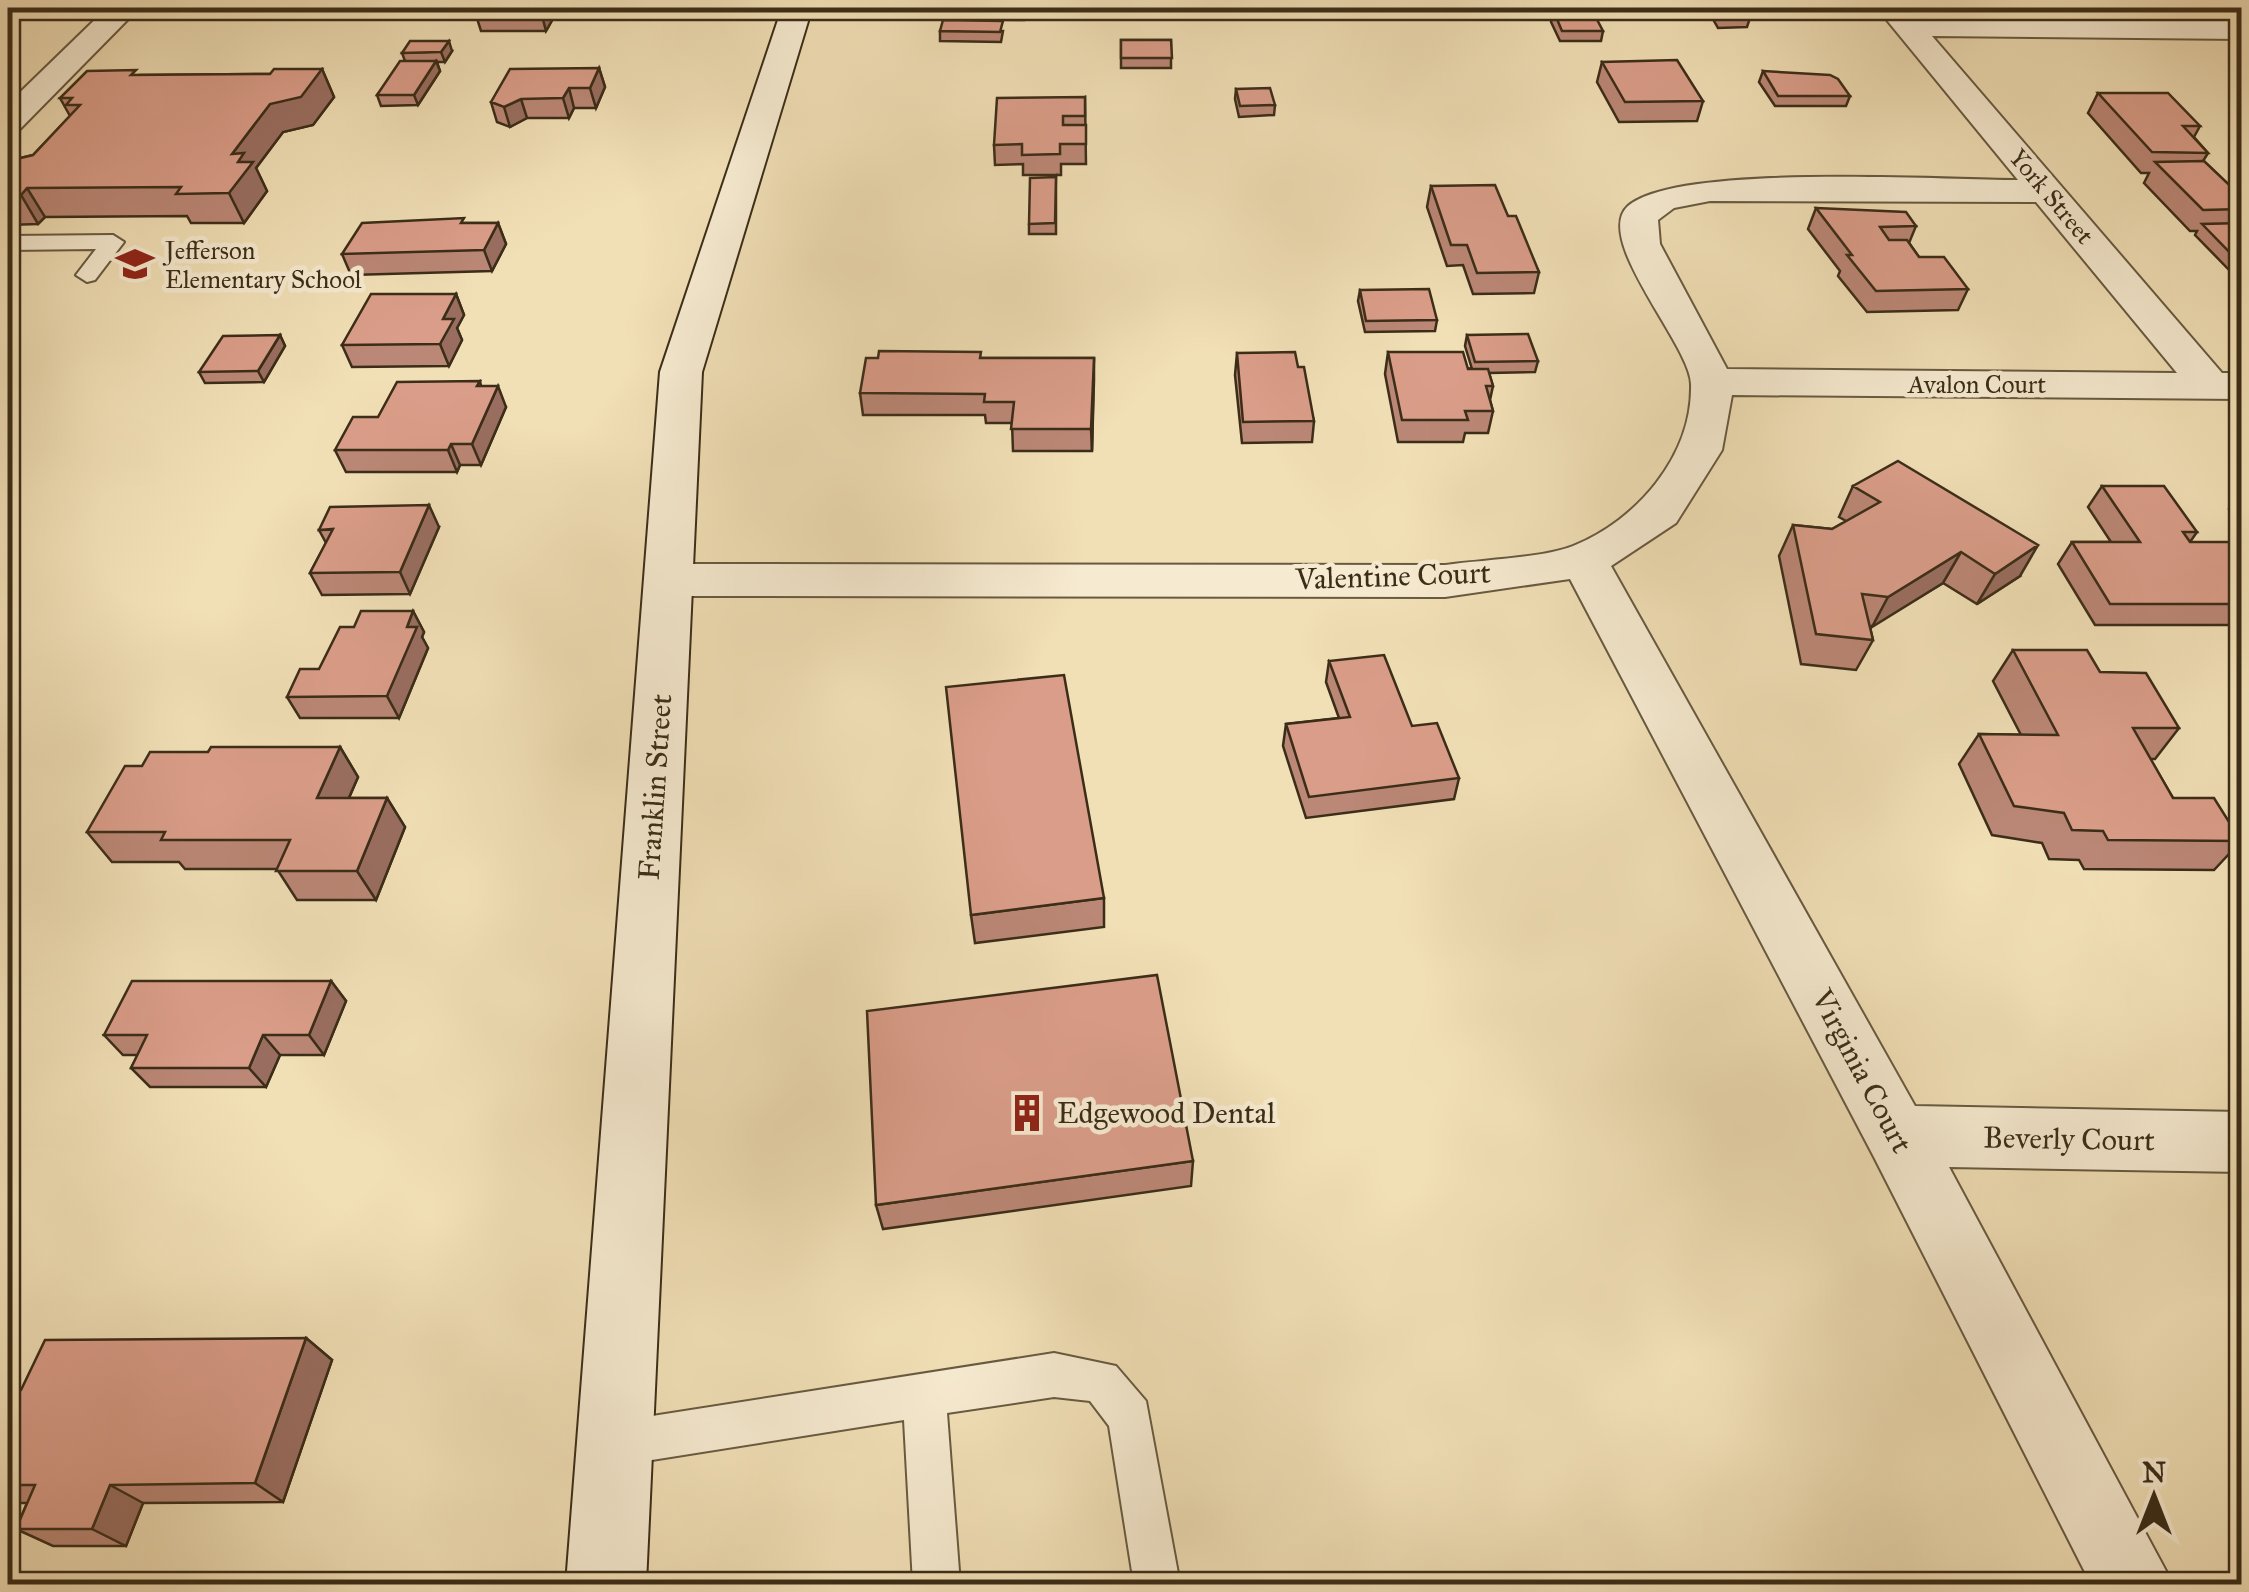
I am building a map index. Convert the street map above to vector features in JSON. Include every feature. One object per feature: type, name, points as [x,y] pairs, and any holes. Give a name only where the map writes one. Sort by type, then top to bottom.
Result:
[{"type":"street","points":[[8,122],[124,8]]},
{"type":"street","name":"Franklin Street","points":[[606,1584],[681,372],[798,8]]},
{"type":"street","points":[[1900,16],[2242,30]]},
{"type":"street","name":"York Street","points":[[1900,16],[2048,191],[2226,386]]},
{"type":"street","points":[[1714,382],[1642,244],[1639,216],[1662,198],[1710,190],[2048,191]]},
{"type":"street","name":"Valentine Court","points":[[668,580],[1445,581],[1584,560],[1660,514],[1700,450],[1714,382]]},
{"type":"street","name":"Avalon Court","points":[[1714,382],[2226,386]]},
{"type":"street","name":"Virginia Court","points":[[1584,560],[1898,1136],[2133,1584]]},
{"type":"street","name":"Beverly Court","points":[[1898,1136],[2242,1142]]},
{"type":"lane","points":[[8,243],[113,242],[86,275]]},
{"type":"lane","points":[[614,1444],[1054,1375],[1102,1381],[1130,1417],[1157,1584]]},
{"type":"lane","points":[[924,1395],[937,1584]]},
{"type":"building","points":[[478,8],[543,8],[541,12],[475,12]]},
{"type":"building","points":[[1715,8],[1744,8],[1750,18],[1721,18]]},
{"type":"building","points":[[1554,12],[1593,12],[1603,31],[1562,31]]},
{"type":"building","points":[[943,20],[1003,21],[1000,32],[940,31]]},
{"type":"building","points":[[1121,40],[1171,40],[1172,58],[1121,58]]},
{"type":"building","points":[[410,41],[449,41],[441,52],[402,53]]},
{"type":"building","points":[[1677,60],[1703,101],[1625,102],[1602,62]]},
{"type":"building","points":[[400,61],[436,61],[414,95],[377,95]]},
{"type":"building","points":[[599,68],[590,88],[569,88],[563,98],[521,99],[504,107],[491,102],[510,69]]},
{"type":"building","points":[[274,69],[322,69],[301,97],[270,104],[232,154],[244,153],[238,162],[253,162],[229,193],[176,194],[181,187],[27,188],[21,195],[8,195],[8,161],[33,155],[80,105],[66,105],[72,98],[60,98],[87,71],[136,70],[131,75],[270,74]]},
{"type":"building","points":[[1763,71],[1830,75],[1838,79],[1850,96],[1778,96]]},
{"type":"building","points":[[1270,88],[1275,105],[1240,106],[1236,89]]},
{"type":"building","points":[[2098,93],[2168,93],[2200,126],[2183,126],[2208,153],[2152,152]]},
{"type":"building","points":[[1085,97],[1085,116],[1063,116],[1063,125],[1086,125],[1086,144],[1060,144],[1060,154],[1022,155],[1022,144],[994,145],[997,98]]},
{"type":"building","points":[[2204,161],[2242,197],[2242,209],[2203,210],[2155,162]]},
{"type":"building","points":[[1056,177],[1055,223],[1029,224],[1030,178]]},
{"type":"building","points":[[1495,185],[1508,216],[1516,216],[1539,272],[1477,273],[1467,245],[1451,245],[1431,186]]},
{"type":"building","points":[[1816,208],[1906,212],[1916,226],[1880,227],[1889,240],[1907,240],[1919,257],[1944,257],[1968,289],[1876,291]]},
{"type":"building","points":[[464,218],[461,223],[498,223],[484,250],[342,254],[362,223]]},
{"type":"building","points":[[2242,223],[2242,264],[2241,264],[2202,224]]},
{"type":"building","points":[[1429,289],[1437,320],[1366,321],[1360,290]]},
{"type":"building","points":[[371,294],[456,294],[443,319],[454,319],[440,344],[342,345]]},
{"type":"building","points":[[1528,334],[1538,361],[1475,362],[1467,335]]},
{"type":"building","points":[[280,335],[258,371],[199,372],[223,336]]},
{"type":"building","points":[[879,351],[981,352],[980,358],[1094,358],[1091,429],[1011,429],[1014,402],[984,402],[985,394],[860,393],[866,358],[878,358]]},
{"type":"building","points":[[1295,352],[1298,367],[1304,367],[1314,421],[1243,422],[1237,353]]},
{"type":"building","points":[[1388,352],[1463,352],[1468,369],[1488,369],[1493,386],[1486,386],[1493,411],[1465,411],[1468,420],[1402,420]]},
{"type":"building","points":[[480,381],[477,386],[498,386],[472,444],[451,444],[448,450],[335,450],[353,417],[378,417],[397,382]]},
{"type":"building","points":[[1898,461],[2038,545],[1995,574],[1961,552],[1888,597],[1862,594],[1873,640],[1816,634],[1793,525],[1832,529],[1880,502],[1853,486]]},
{"type":"building","points":[[2102,486],[2164,486],[2197,532],[2183,532],[2190,542],[2235,542],[2242,551],[2242,604],[2110,604],[2072,542],[2140,542]]},
{"type":"building","points":[[429,505],[400,572],[310,573],[333,529],[319,530],[330,507]]},
{"type":"building","points":[[361,611],[413,611],[407,627],[417,627],[387,696],[287,697],[300,669],[319,669],[340,627],[354,627]]},
{"type":"building","points":[[2013,650],[2087,650],[2100,672],[2146,673],[2179,728],[2133,728],[2173,798],[2214,798],[2241,841],[2108,840],[2103,831],[2072,830],[2064,813],[2014,806],[1979,734],[2058,735]]},
{"type":"building","points":[[1384,655],[1412,726],[1437,723],[1459,778],[1309,797],[1286,724],[1350,717],[1329,661]]},
{"type":"building","points":[[1064,675],[1104,898],[971,915],[946,687]]},
{"type":"building","points":[[211,747],[340,747],[317,798],[387,798],[357,871],[276,871],[290,840],[161,840],[165,832],[87,832],[125,766],[142,766],[150,752],[208,752]]},
{"type":"building","name":"Edgewood Dental","points":[[1157,975],[1193,1161],[876,1205],[867,1011]]},
{"type":"building","points":[[132,981],[331,981],[309,1035],[263,1035],[249,1068],[131,1068],[147,1035],[104,1035]]},
{"type":"building","points":[[306,1338],[255,1483],[110,1485],[92,1529],[16,1529],[35,1485],[8,1485],[8,1390],[21,1390],[45,1340]]},
{"type":"place","name":"Jefferson Elementary School","points":[[135,264]]},
{"type":"place","name":"Edgewood Dental","points":[[1027,1113]]}]
